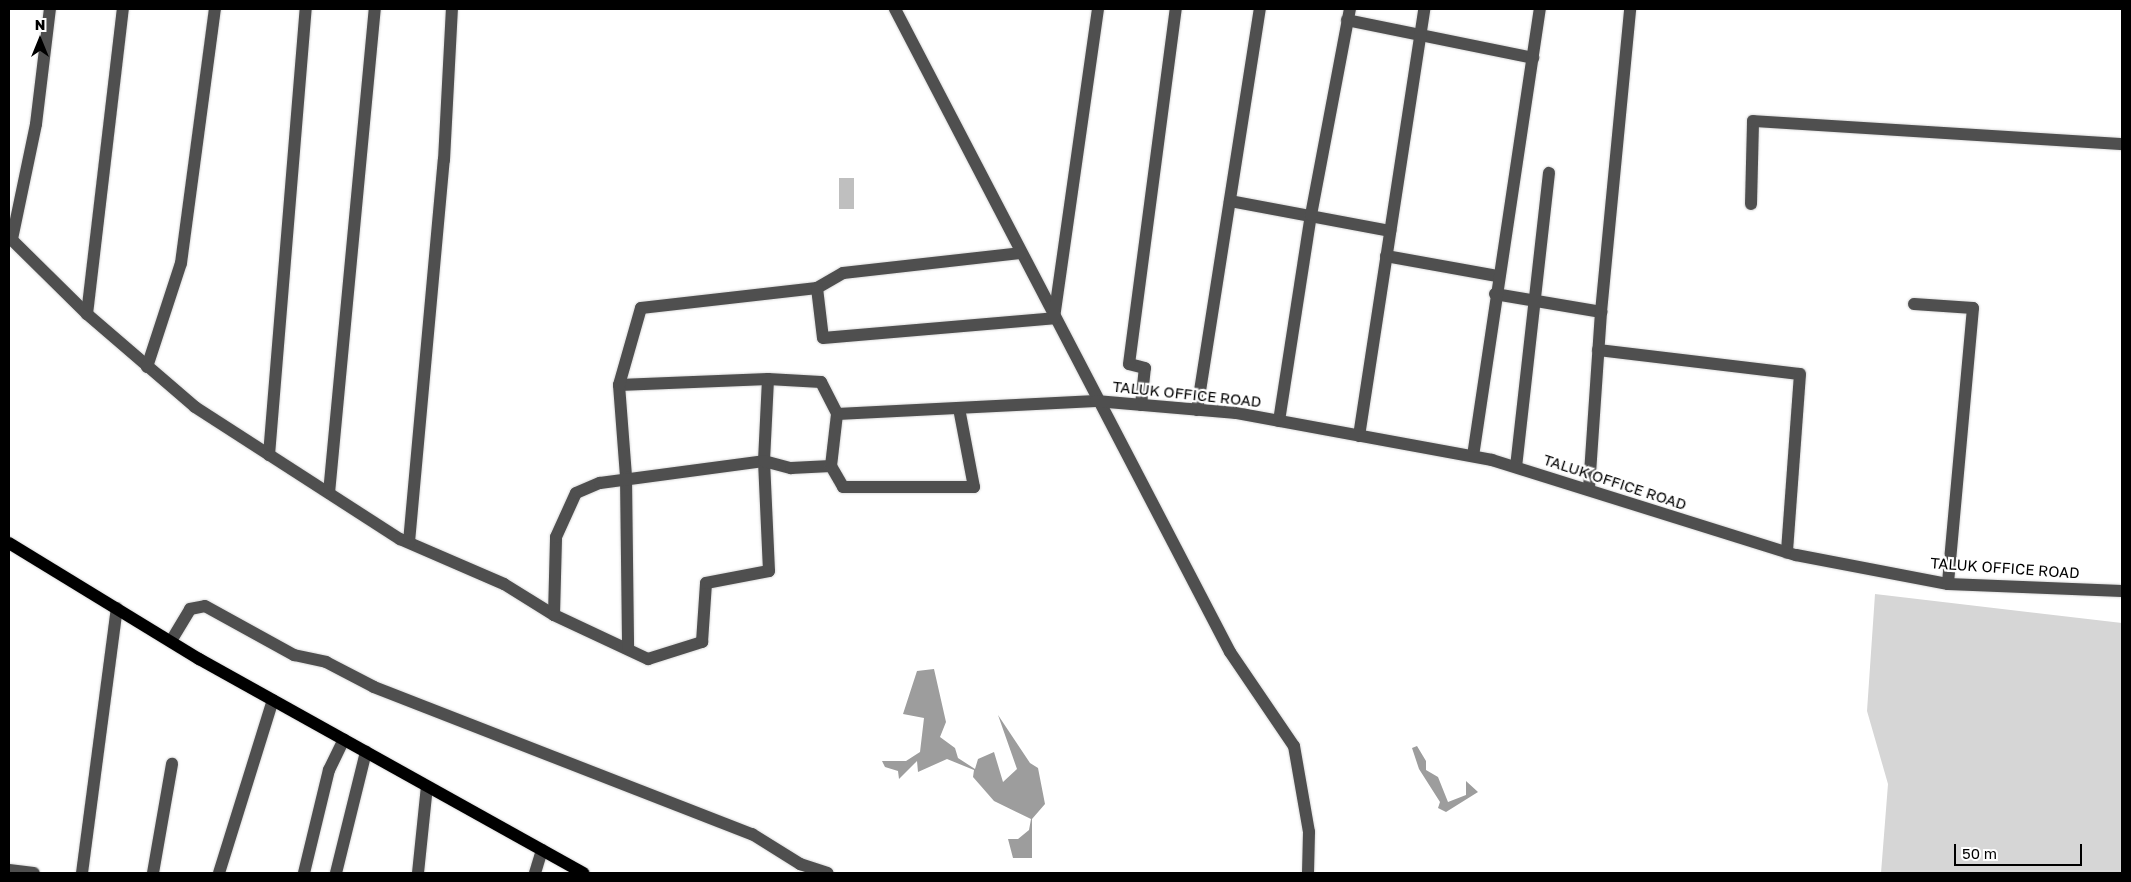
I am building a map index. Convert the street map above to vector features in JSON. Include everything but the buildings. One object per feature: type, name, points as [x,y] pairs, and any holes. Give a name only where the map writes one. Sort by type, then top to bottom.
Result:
[{"type":"main road","points":[[9,543],[273,700],[583,873]]},
{"type":"street","points":[[50,9],[36,124],[10,238],[18,250],[87,314],[195,407],[268,455],[409,542],[504,584],[554,615],[628,647],[648,659],[702,642],[706,582],[769,571],[764,461],[768,379]]},
{"type":"street","points":[[87,314],[123,9]]},
{"type":"street","points":[[147,367],[181,263],[214,9]]},
{"type":"street","points":[[268,455],[306,9]]},
{"type":"street","points":[[329,493],[375,9]]},
{"type":"street","points":[[409,542],[444,160],[452,9]]},
{"type":"street","points":[[895,9],[1096,401],[1230,652],[1294,746],[1309,832],[1308,873]]},
{"type":"street","points":[[1054,318],[1098,9]]},
{"type":"street","points":[[1140,405],[1145,368],[1129,364],[1176,9]]},
{"type":"street","points":[[1197,410],[1260,9]]},
{"type":"street","points":[[1360,436],[1418,38],[1424,9]]},
{"type":"street","points":[[1472,456],[1497,276],[1540,9]]},
{"type":"street","points":[[1589,490],[1601,312],[1630,9]]},
{"type":"street","points":[[1279,421],[1311,215],[1349,15],[1418,38],[1533,58]]},
{"type":"street","points":[[1751,204],[1753,121],[2122,144]]},
{"type":"street","points":[[1516,467],[1549,173]]},
{"type":"street","points":[[1230,201],[1390,231]]},
{"type":"street","points":[[628,647],[626,477],[619,385],[641,308],[817,288],[843,273],[1020,253]]},
{"type":"street","points":[[1386,256],[1497,276]]},
{"type":"street","points":[[817,288],[823,338],[1054,318]]},
{"type":"street","points":[[1495,294],[1601,312]]},
{"type":"street","points":[[1914,304],[1973,308],[1948,584]]},
{"type":"street","points":[[1598,350],[1800,374],[1787,553]]},
{"type":"street","points":[[619,385],[768,379],[821,382],[837,414],[831,466],[843,487],[974,487],[959,408]]},
{"type":"street","name":"TALUK OFFICE ROAD","points":[[837,414],[1096,401],[1197,410],[1279,421],[1472,456],[1516,467],[1787,553],[1948,584],[2122,591]]},
{"type":"street","points":[[554,615],[556,537],[576,493],[626,477],[764,461],[791,468],[831,466]]},
{"type":"street","points":[[171,641],[190,609],[205,606],[294,655],[326,662],[374,687],[752,834],[800,864],[828,873]]},
{"type":"street","points":[[82,873],[116,608]]},
{"type":"street","points":[[220,873],[273,700]]},
{"type":"street","points":[[304,873],[329,770],[344,739]]},
{"type":"street","points":[[336,873],[366,752]]},
{"type":"street","points":[[153,873],[172,764]]},
{"type":"street","points":[[418,873],[426,786]]},
{"type":"street","points":[[535,873],[542,850]]},
{"type":"street","points":[[9,870],[34,873]]},
{"type":"shaded area","points":[[1875,594],[2122,623],[2122,873],[1881,873],[1888,784],[1867,711]]},
{"type":"shaded area","points":[[934,669],[946,722],[940,737],[955,748],[958,758],[975,769],[978,759],[994,752],[1003,782],[1017,769],[998,715],[1030,763],[1038,768],[1045,804],[1032,819],[1032,858],[1013,858],[1008,839],[1018,839],[1029,830],[1031,819],[994,801],[973,777],[974,770],[947,759],[918,772],[917,761],[899,779],[898,771],[885,767],[882,761],[906,761],[920,752],[924,718],[903,714],[917,671]]},
{"type":"shaded area","points":[[1417,746],[1426,761],[1426,770],[1438,777],[1448,802],[1466,795],[1466,781],[1478,792],[1446,812],[1438,808],[1440,802],[1419,769],[1412,748]]}]
